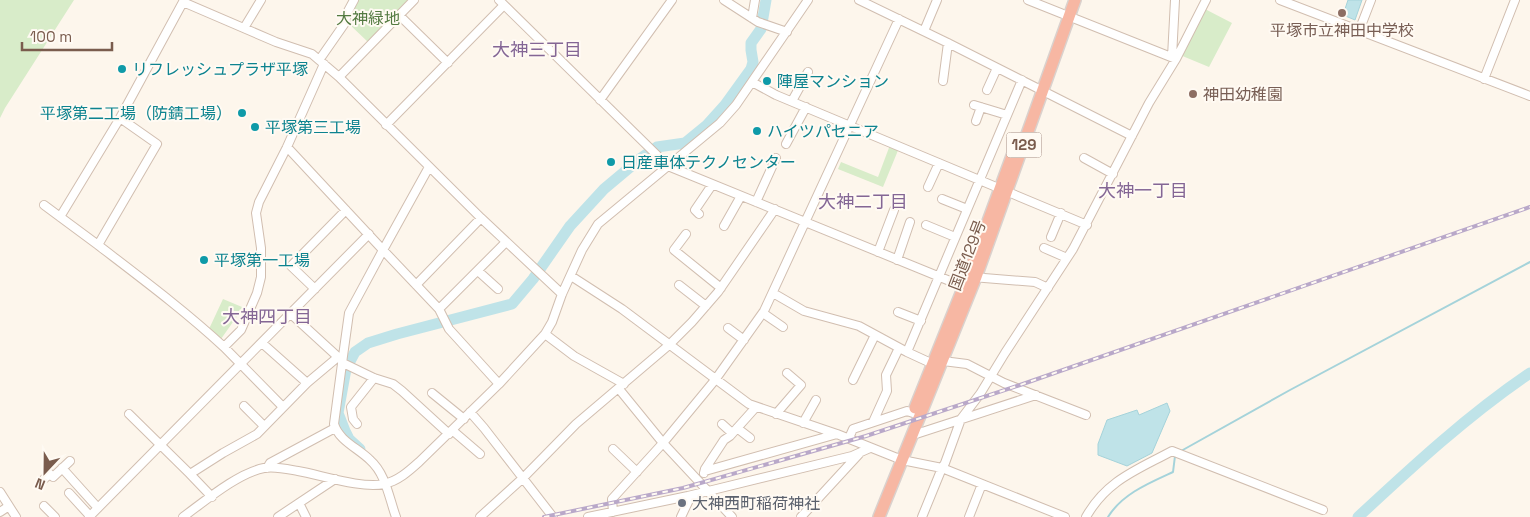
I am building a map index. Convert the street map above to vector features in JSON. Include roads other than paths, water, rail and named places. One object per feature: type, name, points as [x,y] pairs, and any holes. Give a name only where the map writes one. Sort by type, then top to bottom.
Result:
[{"type":"highway","name":"国道129号","points":[[1066,15],[1067,0]]},
{"type":"highway","name":"国道129号","points":[[872,517],[899,459],[913,435],[938,362],[1004,190],[1066,15],[1075,0]]},
{"type":"highway","name":"国道129号","points":[[879,517],[913,413],[938,362]]},
{"type":"street","points":[[244,28],[260,0]]},
{"type":"street","points":[[224,348],[241,330],[257,293],[261,277],[261,248],[256,213],[259,202],[287,147],[323,60],[344,23],[354,0]]},
{"type":"street","points":[[339,78],[414,0]]},
{"type":"street","points":[[600,100],[672,0]]},
{"type":"street","points":[[724,0],[765,25],[787,32]]},
{"type":"street","points":[[752,18],[755,0]]},
{"type":"street","points":[[183,517],[248,472],[267,468],[286,469],[364,484],[385,484],[406,473],[499,384],[545,334],[552,322],[562,294],[582,250],[598,224],[720,124],[736,105],[808,0]]},
{"type":"street","points":[[859,0],[1132,136]]},
{"type":"street","points":[[924,31],[937,0]]},
{"type":"street","points":[[1028,0],[1174,58]]},
{"type":"street","points":[[1174,58],[1175,0]]},
{"type":"street","points":[[922,517],[950,452],[960,419],[980,394],[1087,225],[1149,103],[1206,0]]},
{"type":"street","points":[[1280,0],[1530,96]]},
{"type":"street","points":[[1359,31],[1371,0]]},
{"type":"street","points":[[1484,79],[1514,0]]},
{"type":"street","points":[[60,218],[120,118],[181,1],[323,60],[386,125],[562,294]]},
{"type":"street","points":[[386,125],[448,63],[502,3],[668,166],[939,277],[969,283],[1035,282],[1048,288]]},
{"type":"street","points":[[399,15],[448,63]]},
{"type":"street","points":[[613,512],[612,499],[701,401],[763,312],[899,19]]},
{"type":"street","points":[[943,82],[948,43]]},
{"type":"street","points":[[987,90],[996,68]]},
{"type":"street","points":[[792,101],[808,72]]},
{"type":"street","points":[[907,352],[1022,80]]},
{"type":"street","points":[[752,82],[792,101],[1087,225]]},
{"type":"street","points":[[786,144],[806,106]]},
{"type":"street","points":[[976,121],[977,106],[1007,115]]},
{"type":"street","points":[[98,245],[157,144],[120,118]]},
{"type":"street","points":[[287,147],[439,309],[449,329],[499,384]]},
{"type":"street","points":[[756,202],[776,158]]},
{"type":"street","points":[[1084,158],[1113,174]]},
{"type":"street","points":[[928,187],[939,163]]},
{"type":"street","points":[[396,517],[379,471],[370,460],[354,448],[335,428],[334,424],[341,359],[349,313],[429,167]]},
{"type":"street","points":[[696,210],[712,184]]},
{"type":"street","points":[[724,226],[741,196]]},
{"type":"street","points":[[942,198],[967,209]]},
{"type":"street","points":[[44,205],[200,324],[283,407]]},
{"type":"street","points":[[480,517],[523,478],[576,424],[669,345],[721,288],[775,209]]},
{"type":"street","points":[[315,289],[291,266],[346,210]]},
{"type":"street","points":[[878,252],[882,233],[895,211]]},
{"type":"street","points":[[1051,236],[1061,213]]},
{"type":"street","points":[[416,285],[481,218]]},
{"type":"street","points":[[897,260],[910,222]]},
{"type":"street","points":[[926,225],[955,238]]},
{"type":"street","points":[[69,493],[90,517],[369,234]]},
{"type":"street","points":[[682,236],[674,250],[697,266],[721,288]]},
{"type":"street","points":[[439,309],[506,242]]},
{"type":"street","points":[[1044,248],[1067,258]]},
{"type":"street","points":[[478,270],[498,289]]},
{"type":"street","points":[[571,276],[620,307],[715,380],[752,405],[849,438],[899,459],[942,468],[1065,517]]},
{"type":"street","points":[[679,285],[706,306]]},
{"type":"street","points":[[773,293],[804,310],[858,326],[907,352],[938,362],[967,364],[1004,383],[1086,415]]},
{"type":"street","points":[[763,312],[783,327]]},
{"type":"street","points":[[898,312],[921,321]]},
{"type":"street","points":[[291,314],[341,359],[374,378],[392,384],[471,450],[480,454]]},
{"type":"street","points":[[728,328],[744,340]]},
{"type":"street","points":[[545,334],[621,387],[663,443],[732,517]]},
{"type":"street","points":[[853,375],[869,354],[875,335]]},
{"type":"street","points":[[262,343],[307,383]]},
{"type":"street","points":[[873,422],[887,391],[886,374],[899,348]]},
{"type":"street","points":[[190,474],[257,434],[307,383],[341,359]]},
{"type":"street","points":[[776,414],[801,385],[791,374]]},
{"type":"street","points":[[353,422],[352,407],[374,378]]},
{"type":"street","points":[[432,393],[464,419]]},
{"type":"street","points":[[913,435],[1036,395]]},
{"type":"street","points":[[803,423],[816,400]]},
{"type":"street","points":[[700,482],[705,469],[724,440],[735,430],[752,405]]},
{"type":"street","points":[[248,408],[264,426]]},
{"type":"street","points":[[849,438],[853,429],[907,411],[913,413]]},
{"type":"street","points":[[470,412],[553,517]]},
{"type":"street","points":[[129,414],[212,497]]},
{"type":"street","points":[[722,424],[750,438]]},
{"type":"street","points":[[267,468],[270,463],[335,428]]},
{"type":"street","points":[[705,472],[837,434]]},
{"type":"street","points":[[588,517],[688,496],[860,453],[870,448]]},
{"type":"street","points":[[613,449],[637,472]]},
{"type":"street","points":[[1086,517],[1092,506],[1108,488],[1172,451],[1323,510]]},
{"type":"street","points":[[801,517],[860,453]]},
{"type":"street","points":[[44,479],[50,474],[53,477],[70,461]]},
{"type":"street","points":[[62,468],[98,508]]},
{"type":"street","points":[[278,517],[335,479]]},
{"type":"street","points":[[969,517],[982,484]]},
{"type":"street","points":[[0,492],[16,517]]},
{"type":"street","points":[[681,517],[689,500],[688,496]]},
{"type":"street","points":[[299,503],[306,517]]},
{"type":"street","points":[[0,512],[9,506]]},
{"type":"street","points":[[192,510],[198,517]]},
{"type":"water","points":[[1348,0],[1362,0],[1355,20],[1343,15]]},
{"type":"water","points":[[1167,403],[1170,411],[1152,453],[1127,466],[1098,455],[1098,444],[1107,420],[1137,410],[1139,415]]},
{"type":"waterway","points":[[360,449],[349,439],[338,413],[346,369],[355,352],[368,343],[397,334],[512,304],[533,279],[570,226],[604,189],[657,147],[685,143],[707,125],[725,105],[751,69],[753,62],[751,43],[761,29],[766,0]]},
{"type":"waterway","points":[[1181,451],[1290,390],[1530,262]]},
{"type":"waterway","points":[[1358,517],[1420,460],[1485,406],[1530,373]]},
{"type":"waterway","points":[[1108,517],[1128,496],[1173,472],[1175,456]]},
{"type":"railway","points":[[544,517],[683,488],[866,436],[1020,385],[1530,207]]},
{"type":"place","name":"平塚市立神田中学校","points":[[1342,13]]},
{"type":"place","name":"リフレッシュプラザ平塚","points":[[122,69]]},
{"type":"place","name":"陣屋マンション","points":[[767,81]]},
{"type":"place","name":"神田幼稚園","points":[[1193,94]]},
{"type":"place","name":"平塚第二工場（防錆工場）","points":[[242,113]]},
{"type":"place","name":"平塚第三工場","points":[[255,127]]},
{"type":"place","name":"ハイツパセニア","points":[[757,131]]},
{"type":"place","name":"日産車体テクノセンター","points":[[611,162]]},
{"type":"place","name":"平塚第一工場","points":[[204,260]]},
{"type":"place","name":"大神西町稲荷神社","points":[[682,503]]},
{"type":"district","name":"大神三丁目","points":[[537,50]]},
{"type":"district","name":"大神一丁目","points":[[1143,191]]},
{"type":"district","name":"大神二丁目","points":[[863,202]]},
{"type":"district","name":"大神四丁目","points":[[267,317]]},
{"type":"park label","name":"大神緑地","points":[[368,18]]}]
